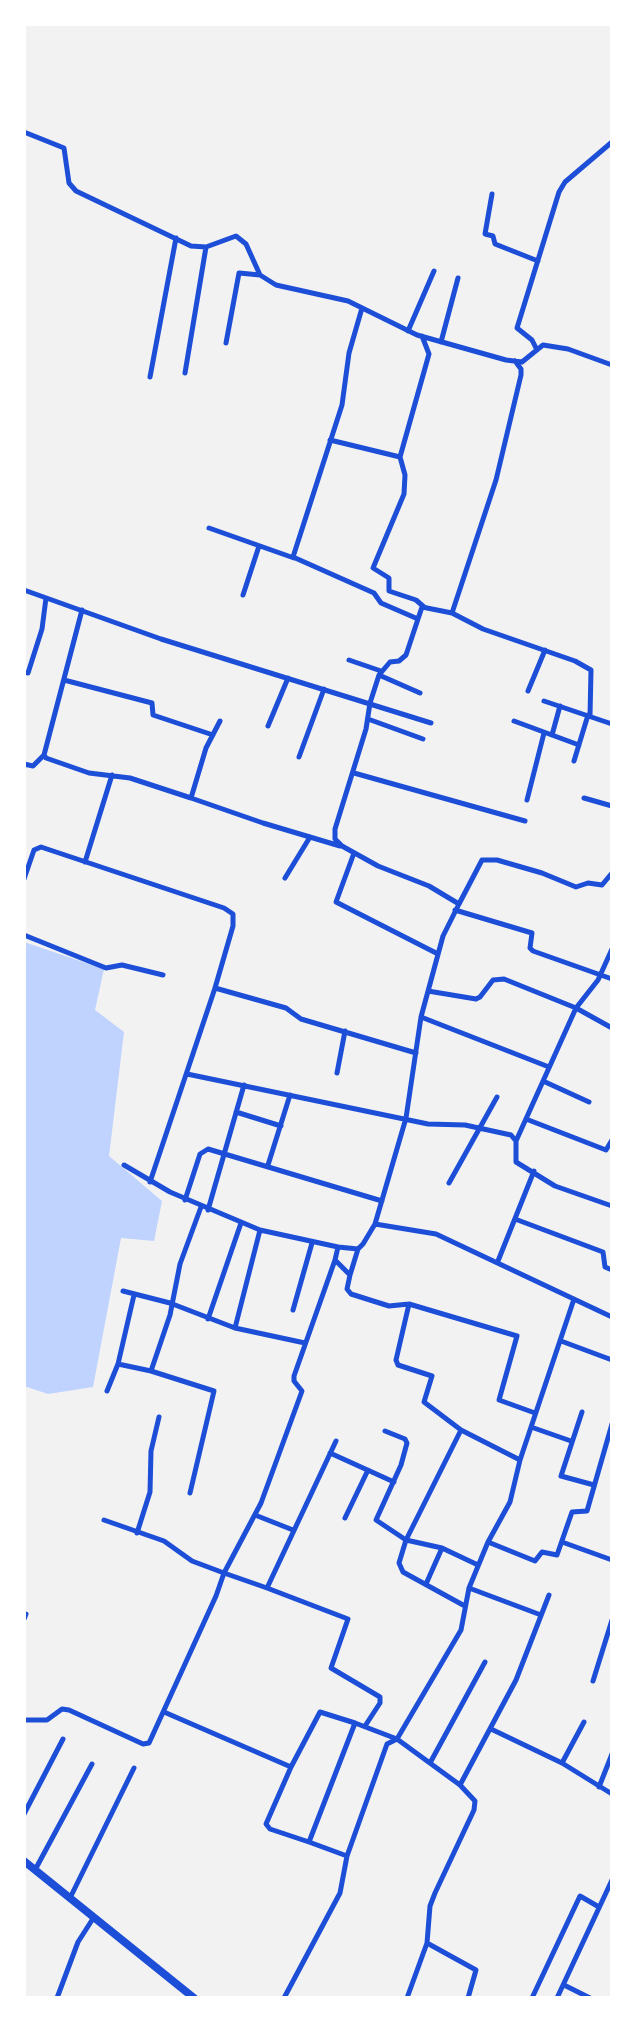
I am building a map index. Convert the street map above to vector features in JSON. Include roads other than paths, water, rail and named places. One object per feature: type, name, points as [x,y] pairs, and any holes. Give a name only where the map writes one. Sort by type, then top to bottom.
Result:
[{"type":"main road","points":[[24,1861],[194,1998]]},
{"type":"street","points":[[24,132],[64,148],[69,183],[76,190],[191,246],[206,247],[236,236],[246,244],[260,275]]},
{"type":"street","points":[[536,348],[532,340],[517,328],[561,187],[612,142]]},
{"type":"street","points":[[492,194],[484,232],[493,236],[495,244],[538,261]]},
{"type":"street","points":[[150,377],[176,238]]},
{"type":"street","points":[[185,374],[206,247]]},
{"type":"street","points":[[408,330],[434,271]]},
{"type":"street","points":[[226,343],[239,273],[260,275],[276,285],[348,301],[422,336],[515,361],[522,362],[536,348],[543,345],[568,349],[612,365]]},
{"type":"street","points":[[441,342],[458,278]]},
{"type":"street","points":[[294,558],[292,554],[342,405],[349,353],[362,308]]},
{"type":"street","points":[[422,336],[429,354],[400,457],[405,475],[404,494],[373,568],[389,578],[389,591],[416,600],[424,607],[452,613],[483,628],[545,650],[591,670],[589,716],[574,761]]},
{"type":"street","points":[[452,613],[496,480],[521,375],[521,369],[515,361]]},
{"type":"street","points":[[330,440],[400,457]]},
{"type":"street","points":[[209,528],[294,558],[374,593],[378,601],[418,619]]},
{"type":"street","points":[[243,595],[259,546]]},
{"type":"street","points":[[24,590],[161,639],[431,723]]},
{"type":"street","points":[[28,673],[42,629],[46,598]]},
{"type":"street","points":[[342,846],[335,839],[335,829],[354,773],[370,703],[380,673],[390,662],[399,661],[406,655],[424,607]]},
{"type":"street","points":[[24,764],[33,766],[44,755],[82,610]]},
{"type":"street","points":[[528,691],[545,650]]},
{"type":"street","points":[[349,660],[420,693]]},
{"type":"street","points":[[268,726],[288,678]]},
{"type":"street","points":[[64,680],[152,704],[153,715],[213,735]]},
{"type":"street","points":[[299,757],[324,689]]},
{"type":"street","points":[[544,701],[612,723]]},
{"type":"street","points":[[552,735],[560,706]]},
{"type":"street","points":[[368,719],[423,739]]},
{"type":"street","points":[[191,798],[201,761],[220,721]]},
{"type":"street","points":[[514,722],[579,745]]},
{"type":"street","points":[[527,800],[544,733]]},
{"type":"street","points":[[44,755],[46,758],[89,773],[138,780],[342,846],[378,866],[429,886],[459,904]]},
{"type":"street","points":[[354,773],[525,821]]},
{"type":"street","points":[[85,862],[112,775]]},
{"type":"street","points":[[584,798],[612,806]]},
{"type":"street","points":[[285,878],[310,837]]},
{"type":"street","points":[[24,879],[37,848],[224,908],[232,914],[233,926],[216,988],[150,1182]]},
{"type":"street","points":[[354,853],[336,902],[438,954]]},
{"type":"street","points":[[536,1413],[499,1400],[517,1336],[410,1304],[389,1306],[351,1294],[347,1289],[358,1249],[375,1224],[406,1118],[421,1017],[443,936],[482,860],[497,860],[542,873],[576,887],[588,883],[602,885],[612,873]]},
{"type":"street","points":[[455,910],[532,933],[530,948],[532,951],[612,979]]},
{"type":"street","points":[[24,935],[106,968],[122,964],[163,975]]},
{"type":"street","points":[[612,949],[600,975],[576,1008],[516,1141],[515,1160],[555,1186],[612,1206]]},
{"type":"street","points":[[428,991],[476,999],[493,981],[504,979],[576,1008],[612,1028]]},
{"type":"street","points":[[216,988],[267,1001],[286,1008],[301,1019],[416,1053]]},
{"type":"street","points":[[421,1017],[549,1067]]},
{"type":"street","points":[[337,1073],[345,1031]]},
{"type":"street","points":[[187,1074],[428,1124],[465,1125],[512,1135],[516,1141]]},
{"type":"street","points":[[543,1081],[589,1102]]},
{"type":"street","points":[[208,1210],[244,1085]]},
{"type":"street","points":[[268,1165],[290,1095]]},
{"type":"street","points":[[449,1183],[496,1097]]},
{"type":"street","points":[[236,1112],[281,1126]]},
{"type":"street","points":[[526,1119],[606,1150],[612,1140]]},
{"type":"street","points":[[186,1200],[200,1154],[208,1149],[225,1152],[382,1201]]},
{"type":"street","points":[[124,1166],[186,1200],[260,1230],[312,1243],[358,1249]]},
{"type":"street","points":[[498,1262],[534,1172]]},
{"type":"street","points":[[151,1371],[170,1315],[170,1303],[180,1264],[201,1207]]},
{"type":"street","points":[[515,1219],[603,1252],[605,1267],[612,1270]]},
{"type":"street","points":[[208,1319],[241,1223]]},
{"type":"street","points":[[375,1224],[436,1234],[612,1317]]},
{"type":"street","points":[[235,1328],[260,1230]]},
{"type":"street","points":[[293,1310],[312,1243]]},
{"type":"street","points":[[24,1720],[47,1720],[62,1709],[69,1710],[147,1745],[164,1712],[190,1648],[207,1619],[224,1573],[255,1515],[302,1391],[294,1379],[338,1247]]},
{"type":"street","points":[[334,1260],[350,1275]]},
{"type":"street","points":[[123,1291],[170,1303],[235,1328],[305,1343]]},
{"type":"street","points":[[107,1391],[118,1364],[134,1295]]},
{"type":"street","points":[[284,1998],[340,1893],[347,1856],[368,1805],[384,1750],[387,1744],[397,1738],[461,1630],[469,1588],[488,1542],[510,1502],[520,1460],[574,1299]]},
{"type":"street","points":[[410,1304],[396,1351],[398,1365],[432,1376],[424,1402],[461,1430],[520,1460]]},
{"type":"street","points":[[561,1341],[612,1359]]},
{"type":"street","points":[[118,1364],[151,1371],[214,1391],[190,1493]]},
{"type":"street","points":[[582,1413],[561,1476],[594,1485]]},
{"type":"street","points":[[137,1533],[150,1492],[151,1450],[159,1417]]},
{"type":"street","points":[[488,1542],[535,1561],[542,1552],[557,1555],[572,1512],[587,1511],[612,1424]]},
{"type":"street","points":[[531,1426],[571,1441]]},
{"type":"street","points":[[461,1430],[406,1540],[400,1568],[464,1605]]},
{"type":"street","points":[[385,1431],[407,1441],[401,1465],[376,1520],[406,1540],[442,1548],[478,1565]]},
{"type":"street","points":[[267,1588],[336,1441]]},
{"type":"street","points":[[330,1453],[393,1482]]},
{"type":"street","points":[[345,1518],[368,1470]]},
{"type":"street","points":[[255,1515],[293,1530]]},
{"type":"street","points":[[104,1520],[164,1541],[192,1561],[348,1619],[331,1668],[380,1697],[380,1703],[365,1726]]},
{"type":"street","points":[[562,1542],[612,1560]]},
{"type":"street","points":[[426,1584],[442,1548]]},
{"type":"street","points":[[469,1588],[541,1615]]},
{"type":"street","points":[[460,1785],[516,1680],[549,1595]]},
{"type":"street","points":[[593,1681],[612,1620]]},
{"type":"street","points":[[430,1763],[485,1662]]},
{"type":"street","points":[[164,1712],[291,1767]]},
{"type":"street","points":[[347,1856],[270,1829],[266,1824],[291,1767],[320,1712],[397,1738],[460,1785],[475,1801],[474,1810],[430,1906],[427,1943],[407,1998]]},
{"type":"street","points":[[562,1763],[584,1722]]},
{"type":"street","points":[[309,1842],[355,1723]]},
{"type":"street","points":[[491,1729],[562,1763],[612,1794]]},
{"type":"street","points":[[24,1814],[63,1738]]},
{"type":"street","points":[[599,1787],[612,1754]]},
{"type":"street","points":[[35,1870],[92,1764]]},
{"type":"street","points":[[70,1898],[134,1768]]},
{"type":"street","points":[[557,1998],[599,1907],[610,1890],[612,1880]]},
{"type":"street","points":[[532,1998],[580,1896],[599,1907]]},
{"type":"street","points":[[57,1998],[78,1942],[94,1917]]},
{"type":"street","points":[[427,1943],[476,1970],[468,1998]]},
{"type":"street","points":[[564,1985],[590,1998]]},
{"type":"water","points":[[24,942],[104,969],[95,1010],[124,1032],[109,1156],[162,1201],[154,1241],[121,1238],[93,1387],[48,1394],[24,1386]]}]
